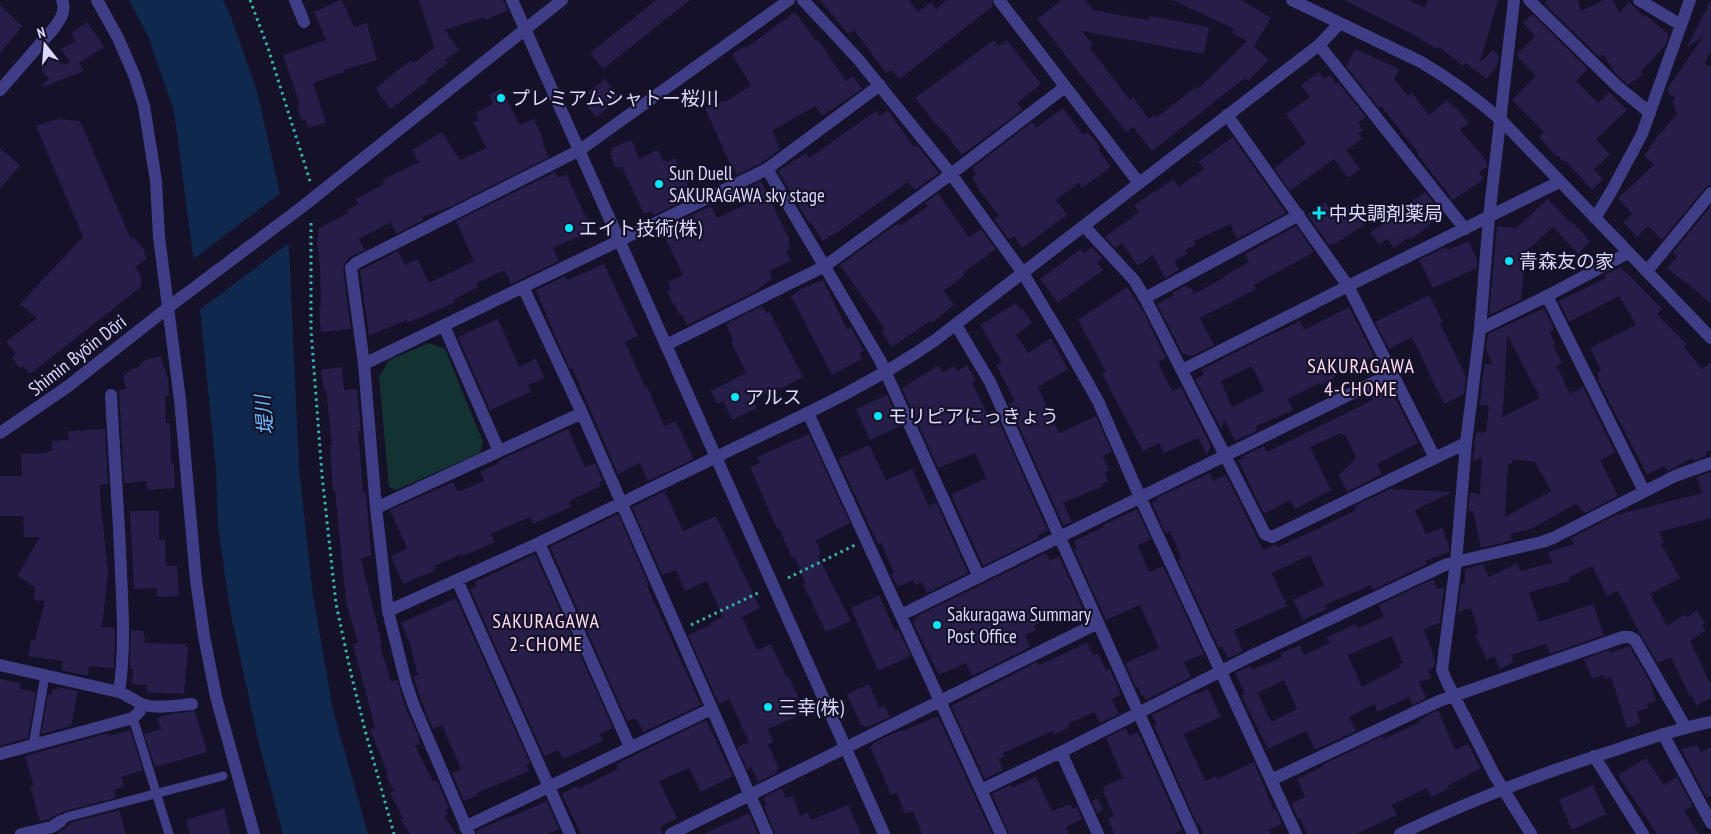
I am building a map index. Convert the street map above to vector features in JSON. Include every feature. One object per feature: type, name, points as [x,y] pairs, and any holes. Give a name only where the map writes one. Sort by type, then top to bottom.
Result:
[{"type":"street","points":[[0,90],[59,22],[65,6],[62,0]]},
{"type":"street","points":[[97,0],[118,38],[144,106],[156,181],[159,236],[171,305],[196,580],[204,636],[216,697],[254,834]]},
{"type":"street","points":[[512,0],[884,834]]},
{"type":"street","name":"Shimin Byōin Dōri","points":[[0,433],[67,387],[171,305],[302,207],[562,0]]},
{"type":"street","points":[[711,708],[548,788],[467,831],[414,706],[404,676],[388,611],[376,508],[364,364],[351,268],[356,263],[580,150],[789,0]]},
{"type":"street","points":[[803,0],[880,85],[951,174],[1023,274],[1064,341],[1098,401],[1140,498],[1296,834]]},
{"type":"street","points":[[999,0],[1139,183]]},
{"type":"street","points":[[1292,0],[1404,53],[1441,74],[1479,101],[1502,121],[1628,253],[1709,332]]},
{"type":"street","points":[[1514,0],[1502,121],[1489,217],[1480,329],[1466,443],[1456,562],[1442,670],[1503,788],[1531,834]]},
{"type":"street","points":[[1529,0],[1618,86],[1650,113]]},
{"type":"street","points":[[1639,0],[1681,25]]},
{"type":"street","points":[[1595,218],[1642,134],[1690,0]]},
{"type":"street","points":[[298,1],[304,22]]},
{"type":"street","points":[[388,611],[622,503],[886,373],[956,325],[1023,274],[1319,45],[1340,23]]},
{"type":"street","points":[[1319,45],[1465,229]]},
{"type":"street","points":[[364,364],[685,210],[767,168],[880,85]]},
{"type":"street","points":[[666,344],[825,266],[1066,87]]},
{"type":"street","points":[[1227,116],[1348,286],[1435,458]]},
{"type":"street","points":[[767,168],[886,373],[979,577]]},
{"type":"street","points":[[1182,370],[1559,182]]},
{"type":"street","points":[[1647,271],[1711,193]]},
{"type":"street","points":[[1145,298],[1299,215]]},
{"type":"street","points":[[1084,226],[1134,280],[1145,298],[1265,534],[1272,537],[1466,443]]},
{"type":"street","points":[[1480,329],[1628,253]]},
{"type":"street","points":[[523,287],[582,413],[767,834]]},
{"type":"street","points":[[1547,296],[1644,491]]},
{"type":"street","points":[[956,325],[990,382],[1193,834]]},
{"type":"street","points":[[444,326],[499,451]]},
{"type":"street","points":[[902,615],[1393,373]]},
{"type":"street","points":[[111,395],[123,618],[122,670],[118,692]]},
{"type":"street","points":[[376,508],[582,413]]},
{"type":"street","points":[[808,413],[1001,834]]},
{"type":"street","points":[[981,790],[1061,752],[1220,671],[1438,568],[1553,538],[1675,476],[1711,463]]},
{"type":"street","points":[[538,543],[630,747]]},
{"type":"street","points":[[457,580],[570,834]]},
{"type":"street","points":[[671,834],[1098,623]]},
{"type":"street","points":[[1272,780],[1454,695],[1623,637],[1630,637],[1635,640],[1686,728]]},
{"type":"street","points":[[0,665],[118,692],[134,698],[141,704],[174,706],[192,704]]},
{"type":"street","points":[[0,754],[133,718],[140,711],[141,704]]},
{"type":"street","points":[[1400,834],[1503,788],[1663,734],[1711,722]]},
{"type":"street","points":[[1663,734],[1711,823]]},
{"type":"street","points":[[1061,752],[1098,834]]},
{"type":"street","points":[[1594,756],[1643,834]]},
{"type":"street","points":[[21,834],[52,826],[60,821]]},
{"type":"lane","points":[[33,746],[44,675]]},
{"type":"lane","points":[[133,718],[168,834]]},
{"type":"lane","points":[[60,821],[67,817],[223,776]]},
{"type":"path","points":[[250,0],[268,48],[315,196]]},
{"type":"path","points":[[311,223],[311,330],[322,475],[336,604],[366,734],[394,834]]},
{"type":"path","points":[[788,578],[867,540]]},
{"type":"path","points":[[677,631],[760,592]]},
{"type":"green space","points":[[429,343],[445,349],[483,442],[480,453],[396,490],[389,487],[379,377],[389,360]]},
{"type":"water","name":"堤川","points":[[129,0],[223,0],[230,14],[257,91],[279,189],[289,248],[299,468],[313,595],[333,710],[368,834],[283,834],[259,744],[230,610],[218,527],[216,469],[200,309],[174,111],[148,36]]},
{"type":"pier","points":[[282,192],[290,242],[198,311],[191,261]]},
{"type":"building","points":[[342,0],[354,27],[367,23],[377,60],[344,70],[344,72],[313,83],[326,123],[308,128],[306,120],[302,121],[297,106],[300,105],[283,55],[326,40],[314,12]]},
{"type":"building","points":[[419,0],[503,0],[508,10],[486,20],[485,17],[445,30],[459,50],[445,60],[448,63],[391,109],[377,92],[377,87],[411,60],[414,63],[434,48]]},
{"type":"building","points":[[656,0],[690,0],[603,69],[590,53]]},
{"type":"building","points":[[820,0],[909,0],[918,12],[931,2],[936,9],[947,0],[991,0],[993,6],[900,79],[891,70],[886,73],[854,30],[848,34]]},
{"type":"building","points":[[1062,0],[1085,0],[1093,10],[1149,20],[1150,16],[1209,27],[1204,54],[1082,31],[1093,45],[1090,48],[1130,100],[1133,97],[1149,119],[1154,115],[1156,118],[1197,86],[1196,91],[1247,41],[1232,33],[1234,29],[1173,0],[1242,0],[1271,18],[1254,46],[1269,60],[1248,81],[1245,78],[1152,151],[1133,127],[1126,132],[1037,19]]},
{"type":"building","points":[[1344,0],[1409,0],[1425,8],[1428,0],[1498,0],[1480,62],[1493,50],[1499,56],[1498,64],[1487,79],[1466,63],[1463,66],[1439,47],[1437,49],[1412,34]]},
{"type":"building","points":[[1548,0],[1578,0],[1581,11],[1604,0],[1613,0],[1619,13],[1629,2],[1669,35],[1665,46],[1640,72],[1643,75],[1628,85],[1616,74],[1603,54],[1600,58],[1544,3]]},
{"type":"building","points":[[1711,0],[1711,51],[1705,63],[1711,67],[1711,185],[1705,188],[1662,240],[1648,226],[1637,237],[1623,222],[1632,214],[1618,198],[1654,165],[1644,155],[1677,114],[1673,102],[1675,98],[1668,93],[1668,88],[1703,37],[1687,47]]},
{"type":"building","points":[[0,5],[22,26],[0,54]]},
{"type":"building","points":[[795,12],[816,41],[818,40],[846,81],[853,76],[862,89],[822,116],[815,106],[772,131],[780,149],[763,162],[737,175],[734,168],[732,169],[705,108],[730,99],[751,85],[732,54],[745,46],[746,48]]},
{"type":"building","points":[[1532,14],[1588,69],[1576,81],[1598,103],[1609,92],[1627,110],[1596,139],[1610,155],[1594,169],[1603,180],[1592,190],[1566,161],[1564,162],[1556,156],[1539,137],[1544,132],[1512,100],[1536,76],[1516,55],[1535,36],[1523,23]]},
{"type":"building","points":[[87,22],[104,47],[79,63],[84,71],[43,87],[42,85],[49,79],[39,68],[47,65],[43,53],[47,48],[66,65],[70,61],[61,49],[76,41],[71,33]]},
{"type":"building","points":[[994,40],[999,46],[1007,40],[1041,84],[1017,103],[1022,110],[962,155],[915,98]]},
{"type":"building","points":[[1355,49],[1399,69],[1394,79],[1408,96],[1412,93],[1429,115],[1447,100],[1454,108],[1456,107],[1469,123],[1460,130],[1487,163],[1487,167],[1479,172],[1484,179],[1453,200],[1381,106],[1379,108],[1346,66]]},
{"type":"building","points":[[1319,72],[1324,79],[1330,75],[1337,85],[1338,82],[1366,117],[1358,123],[1363,130],[1358,133],[1362,139],[1346,150],[1360,169],[1348,178],[1334,159],[1290,191],[1274,168],[1306,143],[1286,114],[1310,97],[1301,85]]},
{"type":"building","points":[[605,79],[620,98],[596,117],[586,105],[593,99],[588,92]]},
{"type":"building","points":[[501,89],[520,125],[534,119],[549,157],[450,207],[422,217],[423,220],[396,234],[391,222],[359,239],[365,250],[350,257],[343,269],[351,329],[321,332],[319,307],[321,307],[320,267],[317,243],[319,228],[348,213],[347,210],[358,204],[356,199],[384,184],[382,180],[419,162],[412,150],[442,132],[460,160],[487,148],[473,123],[479,120],[476,113],[493,104],[489,95]]},
{"type":"building","points":[[1063,108],[1083,135],[1088,132],[1100,147],[1098,149],[1111,167],[1082,188],[1079,183],[1056,200],[1067,215],[1022,248],[1014,236],[1009,240],[994,219],[999,216],[976,186],[972,177],[976,174],[972,168],[1032,122],[1036,128]]},
{"type":"building","points":[[888,110],[914,147],[917,145],[939,173],[915,190],[908,182],[823,241],[809,223],[778,171],[806,153],[809,158],[876,111],[880,116]]},
{"type":"building","points":[[58,119],[80,121],[131,239],[134,237],[146,253],[144,255],[147,259],[135,267],[141,276],[141,287],[30,374],[23,366],[19,368],[12,357],[16,354],[6,342],[37,318],[20,304],[83,237],[36,126]]},
{"type":"building","points":[[1233,137],[1286,213],[1237,239],[1230,224],[1194,241],[1196,245],[1185,250],[1187,254],[1174,261],[1179,270],[1165,278],[1153,255],[1138,266],[1122,243],[1115,248],[1105,237],[1139,212],[1134,206],[1154,191],[1173,179],[1179,187],[1204,169],[1198,162]]},
{"type":"building","name":"Sun Duell SAKURAGAWA sky stage","points":[[632,140],[639,159],[658,150],[663,161],[666,160],[667,162],[675,158],[693,196],[654,215],[652,211],[644,214],[622,167],[615,167],[610,153],[612,153],[611,148]]},
{"type":"building","points":[[0,148],[20,165],[0,189]]},
{"type":"building","points":[[555,172],[558,178],[566,174],[592,231],[553,248],[559,261],[511,284],[505,270],[476,283],[478,287],[453,300],[454,303],[407,323],[406,320],[369,336],[361,270],[398,251],[405,265],[418,259],[429,283],[474,261],[456,221]]},
{"type":"building","points":[[761,181],[790,241],[788,242],[791,249],[786,251],[791,261],[769,271],[772,279],[753,293],[687,325],[667,291],[671,289],[668,282],[683,275],[661,229],[711,206],[717,218],[751,202],[744,189]]},
{"type":"building","points":[[1425,192],[1439,209],[1437,210],[1439,212],[1431,218],[1434,221],[1410,240],[1409,237],[1394,248],[1387,239],[1380,245],[1370,233]]},
{"type":"building","points":[[938,193],[969,237],[981,229],[996,249],[963,273],[965,275],[944,291],[954,305],[932,323],[930,321],[892,347],[881,332],[885,329],[840,265],[898,223],[900,226],[928,206],[925,203]]},
{"type":"building","points":[[1548,199],[1590,241],[1578,254],[1553,227],[1526,251],[1521,300],[1489,315],[1497,226],[1516,228]]},
{"type":"building","points":[[1325,202],[1334,214],[1350,204],[1364,225],[1333,245],[1332,243],[1329,245],[1307,214]]},
{"type":"building","points":[[1711,206],[1711,304],[1667,268],[1677,257],[1673,252]]},
{"type":"building","points":[[1296,226],[1314,252],[1254,285],[1256,289],[1200,318],[1214,345],[1192,356],[1183,354],[1157,304],[1174,295],[1172,293],[1186,285],[1188,288],[1190,287],[1194,294],[1225,277],[1249,262],[1245,254]]},
{"type":"building","points":[[1469,241],[1477,260],[1477,268],[1433,288],[1419,260],[1446,247],[1448,250]]},
{"type":"building","points":[[1092,247],[1102,258],[1097,262],[1103,270],[1058,303],[1040,279],[1081,249],[1084,253]]},
{"type":"building","points":[[604,264],[638,336],[625,342],[645,387],[647,386],[664,426],[676,421],[693,458],[648,481],[640,463],[618,474],[536,290],[565,276],[567,280]]},
{"type":"building","points":[[1621,267],[1662,309],[1657,314],[1687,345],[1684,347],[1702,369],[1711,362],[1711,450],[1706,452],[1706,456],[1694,461],[1693,458],[1667,471],[1664,466],[1647,475],[1598,380],[1597,373],[1601,371],[1590,348],[1636,325],[1619,296],[1569,322],[1559,301],[1606,278],[1604,275]]},
{"type":"building","points":[[823,280],[847,329],[851,327],[864,351],[859,353],[862,359],[832,375],[791,296],[803,288]]},
{"type":"building","points":[[1127,287],[1143,311],[1166,358],[1158,362],[1172,391],[1181,387],[1211,446],[1207,455],[1198,438],[1164,453],[1159,443],[1143,451],[1102,374],[1106,372],[1078,320]]},
{"type":"building","points":[[1429,295],[1443,322],[1440,323],[1466,377],[1464,394],[1444,404],[1412,337],[1389,349],[1375,322]]},
{"type":"building","points":[[1016,303],[1020,310],[1022,308],[1032,323],[1016,335],[1028,353],[1051,338],[1068,369],[1038,387],[1059,433],[1096,416],[1112,452],[1103,456],[1109,470],[1105,473],[1108,481],[1102,484],[1103,486],[1063,503],[1072,522],[1063,525],[1009,404],[1015,401],[996,365],[1002,362],[980,325]]},
{"type":"building","points":[[762,306],[767,313],[769,311],[803,377],[753,400],[757,408],[732,420],[723,401],[717,404],[711,391],[746,373],[731,342],[733,341],[726,324]]},
{"type":"building","points":[[1349,307],[1374,356],[1321,385],[1320,383],[1288,399],[1293,410],[1259,425],[1255,428],[1257,431],[1235,441],[1225,420],[1221,429],[1195,379],[1204,375],[1201,370],[1273,333],[1300,321],[1304,330]],"holes":[[[1252,366],[1264,391],[1232,407],[1221,381]]]},
{"type":"building","points":[[1544,308],[1554,329],[1550,332],[1555,343],[1553,345],[1562,363],[1557,366],[1570,394],[1583,387],[1615,452],[1600,460],[1618,496],[1585,513],[1576,504],[1531,529],[1510,534],[1512,540],[1481,548],[1473,511],[1468,511],[1470,493],[1480,494],[1482,457],[1473,461],[1476,432],[1486,433],[1489,406],[1480,405],[1484,364],[1492,364],[1486,349],[1488,334]],"holes":[[[1507,334],[1540,398],[1502,417],[1504,396]],[[1512,459],[1535,462],[1551,491],[1505,517],[1508,463],[1512,464]]]},
{"type":"building","points":[[498,319],[519,367],[536,359],[544,378],[528,385],[531,392],[490,410],[458,337]]},
{"type":"building","points":[[161,356],[168,380],[169,396],[165,396],[166,423],[170,423],[171,463],[174,463],[175,488],[147,490],[146,481],[124,483],[119,390],[126,389],[123,376],[131,369],[137,368],[145,360]]},
{"type":"building","points":[[939,365],[943,372],[954,366],[957,371],[967,365],[976,381],[972,383],[987,413],[994,410],[1048,531],[1038,535],[1039,538],[983,566],[951,495],[986,478],[975,453],[938,468],[902,388]]},
{"type":"building","points":[[342,367],[344,390],[357,389],[361,431],[358,431],[363,493],[366,492],[371,555],[361,559],[382,645],[380,646],[391,682],[397,680],[406,709],[418,735],[420,744],[415,746],[433,781],[437,780],[449,808],[445,810],[448,814],[444,816],[456,834],[410,834],[400,819],[403,818],[390,793],[394,791],[386,775],[388,774],[370,729],[375,728],[353,644],[358,643],[346,602],[335,491],[333,491],[330,445],[332,445],[326,389],[324,390],[321,370]]},
{"type":"building","points":[[1385,386],[1388,394],[1392,392],[1418,443],[1377,464],[1382,474],[1347,492],[1339,475],[1356,458],[1345,434],[1342,435],[1341,433],[1310,447],[1331,490],[1295,509],[1290,500],[1264,514],[1238,460],[1264,446],[1267,452],[1373,400],[1370,394]]},
{"type":"building","points":[[887,395],[901,426],[870,440],[856,409]]},
{"type":"building","points":[[105,429],[108,484],[100,485],[101,515],[108,574],[102,627],[115,628],[114,668],[89,666],[88,676],[61,670],[63,661],[28,656],[31,640],[35,640],[45,601],[34,600],[35,587],[17,576],[40,537],[24,537],[23,516],[0,516],[0,476],[22,476],[21,454],[47,453],[47,451],[52,451],[52,441],[69,440],[68,431]]},
{"type":"building","points":[[568,429],[585,467],[595,463],[603,481],[599,482],[601,486],[569,501],[571,507],[533,524],[530,517],[491,534],[495,542],[434,566],[436,570],[403,584],[391,556],[407,548],[390,510],[453,482],[458,492],[484,481],[480,472],[499,463],[498,461]]},
{"type":"building","points":[[809,434],[850,523],[816,540],[821,555],[818,556],[851,621],[826,632],[803,584],[805,583],[795,557],[792,558],[779,528],[777,529],[750,467],[760,463],[757,457]]},
{"type":"building","points":[[869,445],[886,480],[912,469],[929,506],[936,502],[968,573],[927,593],[922,582],[915,585],[913,580],[898,587],[891,575],[894,573],[881,543],[878,544],[838,459]]},
{"type":"building","points":[[1711,472],[1711,518],[1659,532],[1664,542],[1661,544],[1680,578],[1650,594],[1667,626],[1685,614],[1687,617],[1697,610],[1705,623],[1702,625],[1705,631],[1690,641],[1711,685],[1711,698],[1696,705],[1692,696],[1690,697],[1671,657],[1658,663],[1640,634],[1619,593],[1617,591],[1607,596],[1592,566],[1569,577],[1570,581],[1529,592],[1539,622],[1593,604],[1604,635],[1550,654],[1546,644],[1511,655],[1514,662],[1500,669],[1494,656],[1487,660],[1475,635],[1479,633],[1471,608],[1458,612],[1461,584],[1465,583],[1465,569],[1483,564],[1489,577],[1518,563],[1520,571],[1552,563],[1548,552],[1574,544],[1571,538],[1616,515],[1702,493],[1697,477]]},
{"type":"building","points":[[1210,473],[1213,481],[1226,475],[1263,550],[1277,544],[1278,547],[1315,530],[1356,510],[1354,506],[1390,489],[1453,492],[1415,510],[1426,534],[1442,528],[1449,546],[1449,552],[1425,561],[1427,564],[1373,590],[1371,585],[1325,605],[1327,609],[1303,620],[1293,600],[1324,585],[1310,555],[1272,573],[1287,606],[1234,630],[1243,651],[1228,658],[1222,646],[1219,648],[1178,560],[1181,558],[1170,531],[1165,533],[1152,503],[1157,500],[1156,498]]},
{"type":"building","points":[[665,491],[683,531],[716,516],[760,608],[742,617],[757,650],[771,644],[787,678],[789,677],[805,713],[768,729],[773,742],[768,744],[779,769],[776,770],[777,773],[758,782],[751,767],[747,769],[737,747],[749,742],[729,699],[719,704],[688,635],[711,625],[710,623],[723,617],[707,581],[685,591],[676,570],[662,575],[632,507]]},
{"type":"building","points":[[1137,509],[1151,539],[1138,545],[1149,572],[1163,566],[1204,654],[1184,662],[1191,677],[1146,700],[1143,695],[1141,696],[1138,687],[1136,688],[1125,663],[1159,648],[1140,605],[1106,620],[1074,550],[1077,548],[1074,541]]},
{"type":"building","points":[[130,511],[159,511],[159,540],[165,540],[166,566],[177,566],[179,596],[157,597],[157,588],[134,589]]},
{"type":"building","points":[[618,514],[649,585],[647,586],[701,705],[643,732],[636,718],[627,721],[550,547]]},
{"type":"building","points":[[1046,553],[1050,561],[1059,556],[1083,609],[1064,617],[1061,612],[1034,626],[1036,630],[1025,635],[1030,647],[972,676],[966,663],[939,675],[913,623],[917,616]]},
{"type":"building","points":[[535,554],[613,728],[600,734],[603,741],[563,759],[558,750],[544,756],[470,589],[476,587],[475,582]]},
{"type":"building","points":[[1433,579],[1438,589],[1444,587],[1440,623],[1424,629],[1435,660],[1434,667],[1428,670],[1431,678],[1419,682],[1426,698],[1412,705],[1409,697],[1378,712],[1374,704],[1349,717],[1356,731],[1315,750],[1306,731],[1268,749],[1241,695],[1245,694],[1235,673],[1250,666],[1252,670],[1282,657],[1280,654],[1300,645],[1304,655],[1330,643],[1327,637],[1356,624],[1358,628],[1384,617],[1379,605]],"holes":[[[1392,636],[1403,663],[1399,664],[1400,667],[1362,687],[1348,655]],[[1284,680],[1297,709],[1271,722],[1258,693]]]},
{"type":"building","points":[[879,595],[895,631],[898,629],[911,656],[878,671],[851,608]]},
{"type":"building","points":[[456,598],[530,763],[526,765],[529,771],[477,793],[478,795],[464,801],[452,773],[461,769],[442,725],[433,729],[422,703],[413,676],[418,675],[410,644],[401,623]]},
{"type":"building","points":[[131,630],[144,631],[145,643],[185,644],[185,647],[188,647],[184,694],[147,692],[147,685],[132,684],[133,670],[130,669]]},
{"type":"building","points":[[1087,643],[1093,655],[1098,653],[1106,670],[1110,669],[1121,695],[1112,699],[1119,714],[1100,723],[1094,712],[1068,724],[1070,727],[1055,734],[1053,731],[1003,753],[1005,756],[999,759],[1003,770],[985,779],[951,706],[1037,662],[1039,665]]},
{"type":"building","points":[[1629,646],[1649,680],[1656,701],[1647,704],[1648,708],[1637,711],[1640,723],[1627,728],[1611,677],[1605,679],[1604,675],[1592,679],[1584,659],[1609,650],[1610,653]]},
{"type":"building","points":[[0,679],[21,683],[20,689],[36,692],[28,738],[0,746]]},
{"type":"building","points":[[869,684],[879,708],[884,705],[890,717],[868,727],[861,725],[847,694]]},
{"type":"building","points":[[58,687],[78,691],[71,726],[41,734],[48,694],[51,695],[52,689],[58,690]]},
{"type":"building","points":[[1208,689],[1221,717],[1184,734],[1205,781],[1216,776],[1217,779],[1254,762],[1274,810],[1276,809],[1282,824],[1269,830],[1271,834],[1203,834],[1154,726],[1157,725],[1152,715],[1197,692],[1197,694]]},
{"type":"building","points":[[1438,710],[1455,750],[1468,744],[1481,768],[1447,786],[1448,789],[1431,797],[1427,788],[1392,805],[1397,815],[1356,834],[1307,834],[1291,803],[1305,797],[1297,779],[1383,736],[1384,739],[1420,722],[1419,720]]},
{"type":"building","points":[[195,711],[207,752],[155,767],[144,734],[161,729],[157,718],[170,714]]},
{"type":"building","points":[[938,716],[992,834],[922,834],[913,811],[905,814],[897,793],[891,795],[871,748],[873,743]]},
{"type":"building","points":[[706,720],[733,776],[701,792],[689,768],[659,781],[677,818],[660,827],[663,834],[581,834],[562,795],[563,793],[577,786],[578,789],[618,769],[616,764]]},
{"type":"building","points":[[1126,728],[1129,736],[1138,732],[1182,830],[1174,834],[1114,834],[1108,819],[1114,816],[1103,792],[1105,791],[1103,787],[1123,778],[1106,738]]},
{"type":"building","points":[[130,730],[143,770],[121,777],[124,786],[114,790],[116,798],[65,811],[40,821],[30,787],[34,786],[25,756],[108,733],[109,736]]},
{"type":"building","points":[[1697,745],[1701,752],[1711,747],[1711,795],[1707,798],[1681,749]]},
{"type":"building","points":[[1646,758],[1664,785],[1677,777],[1693,806],[1684,811],[1699,834],[1657,834],[1618,775]]},
{"type":"building","points":[[1036,777],[1052,811],[1070,804],[1073,809],[1077,807],[1082,819],[1066,827],[1069,834],[1009,834],[992,794],[1010,785],[1011,788]]},
{"type":"building","points":[[1593,785],[1606,814],[1572,830],[1559,800]]},
{"type":"building","points":[[782,788],[786,798],[793,796],[800,816],[808,812],[811,820],[848,805],[861,834],[775,834],[764,806],[766,805],[764,797]]},
{"type":"building","points":[[1098,798],[1103,810],[1097,813],[1092,801]]},
{"type":"building","points":[[547,801],[559,829],[547,834],[477,834],[476,831]]},
{"type":"building","points":[[224,808],[230,834],[190,834],[186,820]]},
{"type":"building","points":[[119,810],[126,834],[56,834],[70,823]]},
{"type":"building","points":[[749,813],[758,834],[704,834]]},
{"type":"place","name":"プレミアムシャトー桜川","points":[[501,98]]},
{"type":"place","name":"Sun Duell SAKURAGAWA sky stage","points":[[659,184]]},
{"type":"place","name":"中央調剤薬局","points":[[1319,213]]},
{"type":"place","name":"エイト技術(株)","points":[[569,228]]},
{"type":"place","name":"青森友の家","points":[[1509,261]]},
{"type":"place","name":"アルス","points":[[735,397]]},
{"type":"place","name":"モリピアにっきょう","points":[[878,416]]},
{"type":"place","name":"Sakuragawa Summary Post Office","points":[[937,625]]},
{"type":"place","name":"三幸(株)","points":[[768,707]]},
{"type":"district","name":"SAKURAGAWA 4-CHOME","points":[[1361,378]]},
{"type":"district","name":"SAKURAGAWA 2-CHOME","points":[[546,632]]}]
